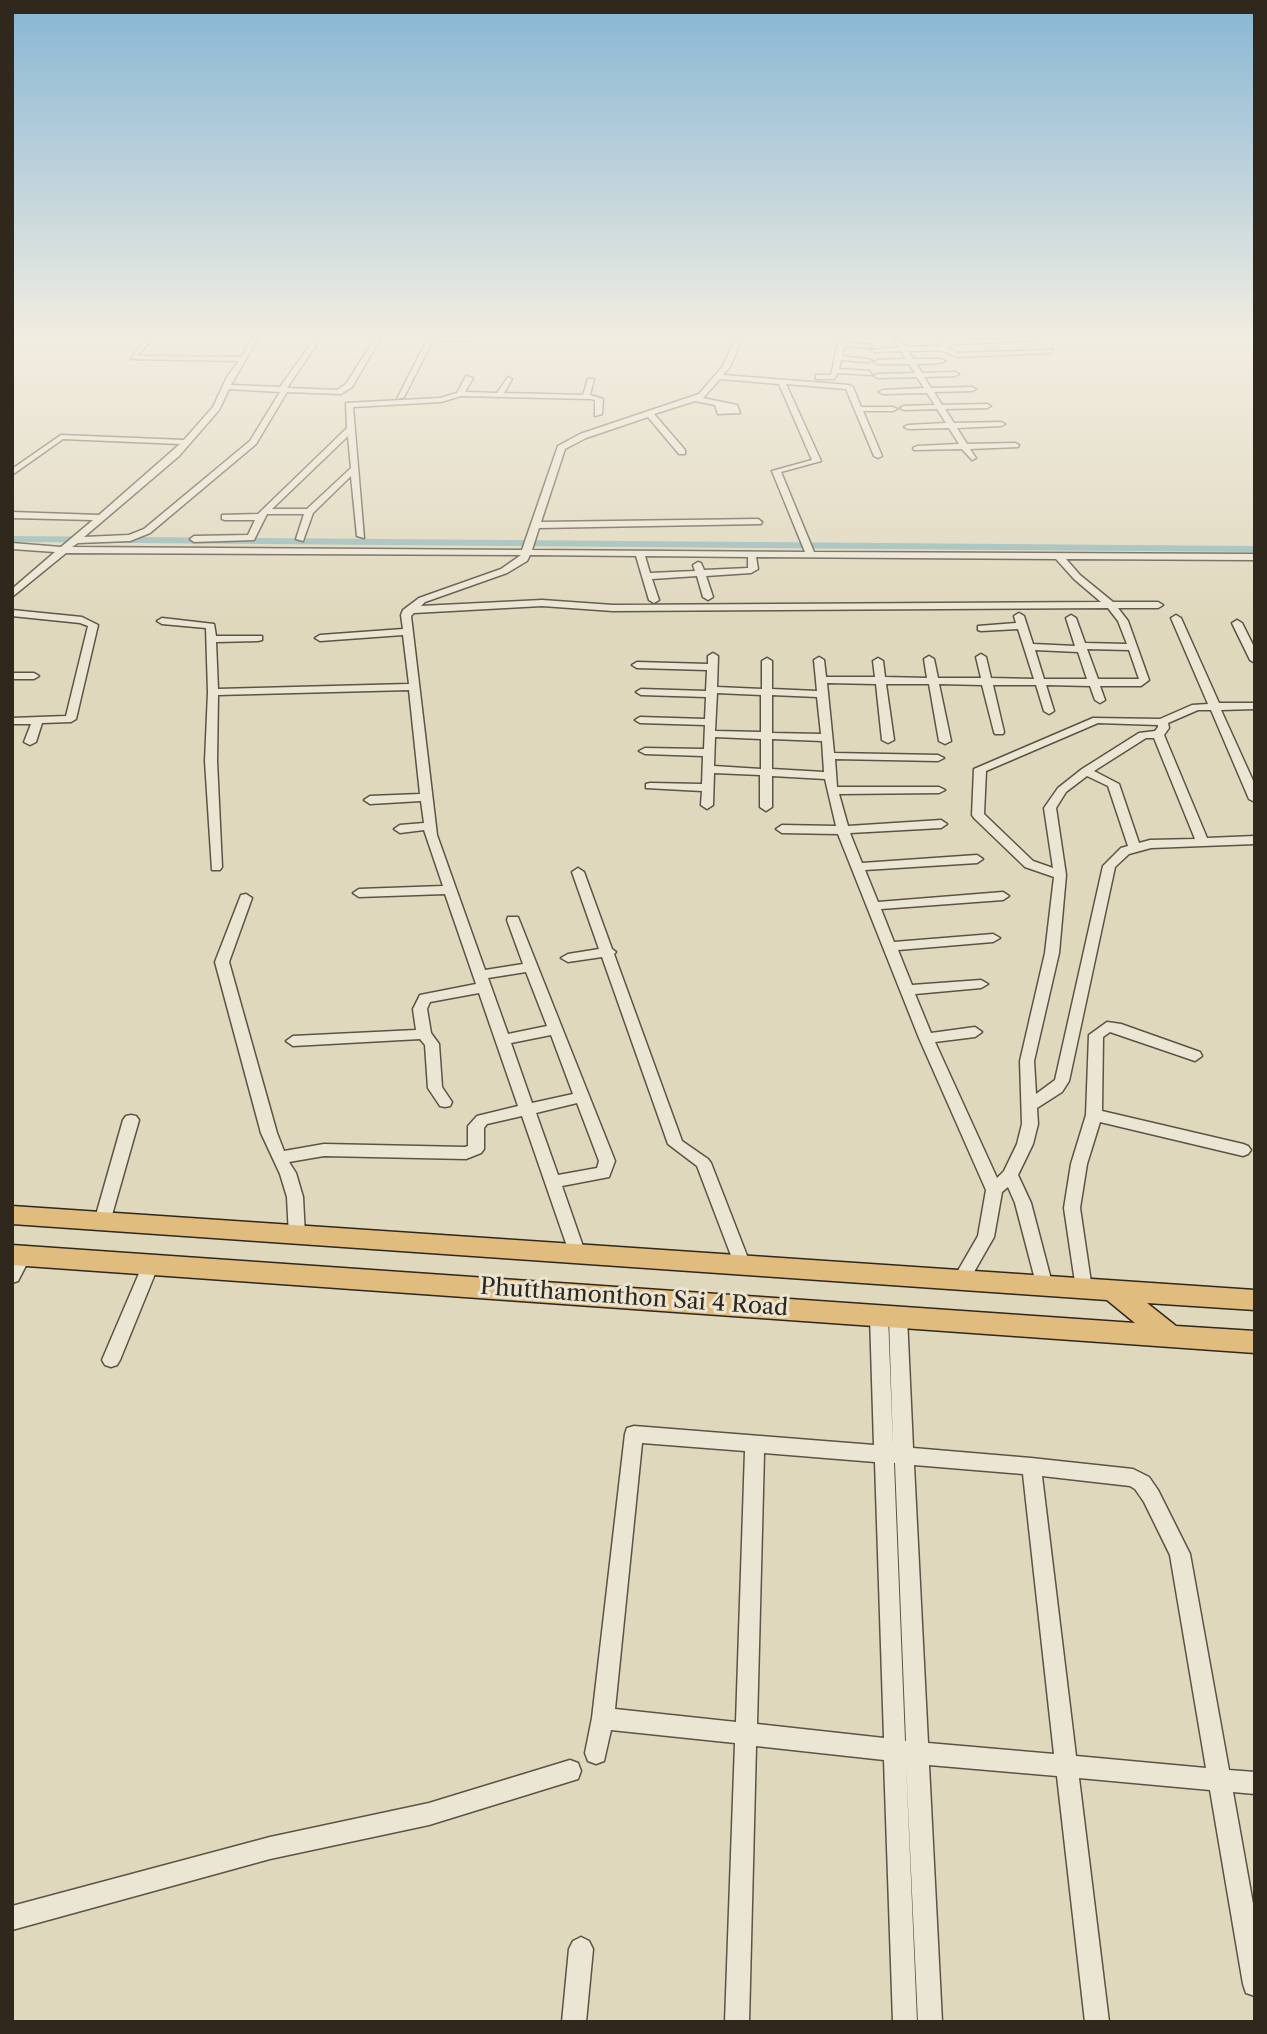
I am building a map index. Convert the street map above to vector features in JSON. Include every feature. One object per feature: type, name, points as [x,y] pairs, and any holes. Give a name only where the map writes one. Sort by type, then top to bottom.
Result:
[{"type":"main road","name":"Phutthamonthon Sai 4 Road","points":[[12,1215],[1255,1300]]},
{"type":"main road","name":"Phutthamonthon Sai 4 Road","points":[[16,1262],[151,1264],[1255,1342]]},
{"type":"main road","points":[[1115,1292],[1183,1337]]},
{"type":"street","points":[[12,594],[195,433]]},
{"type":"street","points":[[12,538],[68,544],[130,538],[147,531],[253,442],[258,433]]},
{"type":"street","points":[[194,539],[251,538],[263,514],[347,433]]},
{"type":"street","points":[[351,433],[361,536]]},
{"type":"street","points":[[408,610],[432,596],[512,567],[530,548],[561,448],[592,433]]},
{"type":"street","points":[[666,433],[682,452]]},
{"type":"street","points":[[804,433],[817,461],[776,471],[809,550]]},
{"type":"street","points":[[869,433],[878,456]]},
{"type":"street","points":[[955,433],[972,458]]},
{"type":"street","points":[[12,473],[61,437],[187,442]]},
{"type":"street","points":[[917,448],[1016,445]]},
{"type":"street","points":[[300,539],[309,512],[355,468]]},
{"type":"street","points":[[225,517],[309,512]]},
{"type":"street","points":[[12,515],[100,518]]},
{"type":"street","points":[[536,525],[758,522]]},
{"type":"street","points":[[578,524],[581,536]]},
{"type":"street","points":[[12,546],[68,544],[530,548],[695,553],[809,550],[1255,557]]},
{"type":"street","points":[[639,552],[654,600]]},
{"type":"street","points":[[695,553],[708,597]]},
{"type":"street","points":[[821,680],[1143,683],[1123,621],[1058,555]]},
{"type":"street","points":[[647,576],[748,571],[753,569],[752,557]]},
{"type":"street","points":[[408,610],[542,603],[612,608],[1158,605]]},
{"type":"street","points":[[408,610],[413,687],[429,827],[448,890],[483,981],[578,1255]]},
{"type":"street","points":[[12,613],[93,622],[71,719],[12,721]]},
{"type":"street","points":[[1071,618],[1100,700]]},
{"type":"street","points":[[1176,618],[1255,799]]},
{"type":"street","points":[[162,621],[209,624],[216,867]]},
{"type":"street","points":[[981,628],[1021,621],[1049,711]]},
{"type":"street","points":[[1237,623],[1255,660]]},
{"type":"street","points":[[320,638],[408,632]]},
{"type":"street","points":[[211,639],[258,638]]},
{"type":"street","points":[[1029,647],[1133,647]]},
{"type":"street","points":[[981,657],[999,732]]},
{"type":"street","points":[[929,659],[945,741]]},
{"type":"street","points":[[819,660],[831,783],[843,830],[926,1038],[994,1190],[986,1237],[960,1281]]},
{"type":"street","points":[[878,660],[888,740]]},
{"type":"street","points":[[766,807],[767,661]]},
{"type":"street","points":[[637,665],[712,662],[712,728],[707,805]]},
{"type":"street","points":[[12,676],[34,676]]},
{"type":"street","points":[[213,692],[413,687]]},
{"type":"street","points":[[641,692],[823,694]]},
{"type":"street","points":[[1060,875],[1029,864],[984,822],[978,810],[978,772],[988,764],[1088,723],[1110,719],[1145,729],[1160,728],[1186,710],[1213,705],[1255,706]]},
{"type":"street","points":[[640,720],[768,736],[827,738]]},
{"type":"street","points":[[30,742],[37,721]]},
{"type":"street","points":[[1160,728],[1202,841]]},
{"type":"street","points":[[994,1190],[1010,1175],[1025,1144],[1029,1106],[1027,1061],[1052,953],[1060,875],[1050,808],[1062,790],[1145,729]]},
{"type":"street","points":[[645,751],[710,753]]},
{"type":"street","points":[[829,756],[938,758]]},
{"type":"street","points":[[709,769],[767,772],[831,783],[939,790]]},
{"type":"street","points":[[1086,771],[1113,784],[1135,848]]},
{"type":"street","points":[[650,786],[708,788]]},
{"type":"street","points":[[370,800],[426,797]]},
{"type":"street","points":[[782,830],[843,830],[941,824]]},
{"type":"street","points":[[401,829],[429,827]]},
{"type":"street","points":[[1029,1106],[1058,1088],[1062,1082],[1105,876],[1116,858],[1135,848],[1166,842],[1255,840]]},
{"type":"street","points":[[858,867],[977,859]]},
{"type":"street","points":[[578,872],[676,1144],[703,1163],[743,1266]]},
{"type":"street","points":[[359,893],[448,890]]},
{"type":"street","points":[[873,906],[1003,896]]},
{"type":"street","points":[[246,898],[222,962],[270,1133],[288,1173],[295,1197],[297,1236]]},
{"type":"street","points":[[513,920],[529,967],[601,1144],[607,1168],[596,1175],[554,1182]]},
{"type":"street","points":[[889,947],[993,938]]},
{"type":"street","points":[[569,958],[609,952]]},
{"type":"street","points":[[445,1102],[435,1088],[432,1044],[424,1034],[420,1009],[425,999],[529,967]]},
{"type":"street","points":[[906,990],[981,984]]},
{"type":"street","points":[[1084,1289],[1072,1208],[1079,1164],[1094,1115],[1096,1035],[1107,1027],[1126,1030],[1195,1056]]},
{"type":"street","points":[[503,1040],[554,1029]]},
{"type":"street","points":[[926,1038],[975,1032]]},
{"type":"street","points":[[293,1041],[424,1034]]},
{"type":"street","points":[[279,1158],[324,1150],[466,1153],[477,1146],[478,1123],[581,1097]]},
{"type":"street","points":[[1094,1115],[1243,1150]]},
{"type":"street","points":[[102,1222],[131,1120]]},
{"type":"street","points":[[1010,1175],[1023,1203],[1045,1287]]},
{"type":"street","points":[[110,1360],[151,1264]]},
{"type":"street","points":[[888,1316],[895,1749],[905,2022]]},
{"type":"street","points":[[596,1753],[603,1718],[634,1434],[1124,1475],[1142,1483],[1180,1554],[1217,1780],[1255,1984]]},
{"type":"street","points":[[737,2022],[755,1444]]},
{"type":"street","points":[[892,1454],[919,1753],[930,2022]]},
{"type":"street","points":[[1031,1466],[1097,2022]]},
{"type":"street","points":[[603,1718],[919,1753],[1255,1783]]},
{"type":"street","points":[[12,1918],[270,1848],[429,1814],[570,1771]]},
{"type":"street","points":[[574,2022],[581,1949]]},
{"type":"waterway","points":[[12,539],[1255,549]]}]
